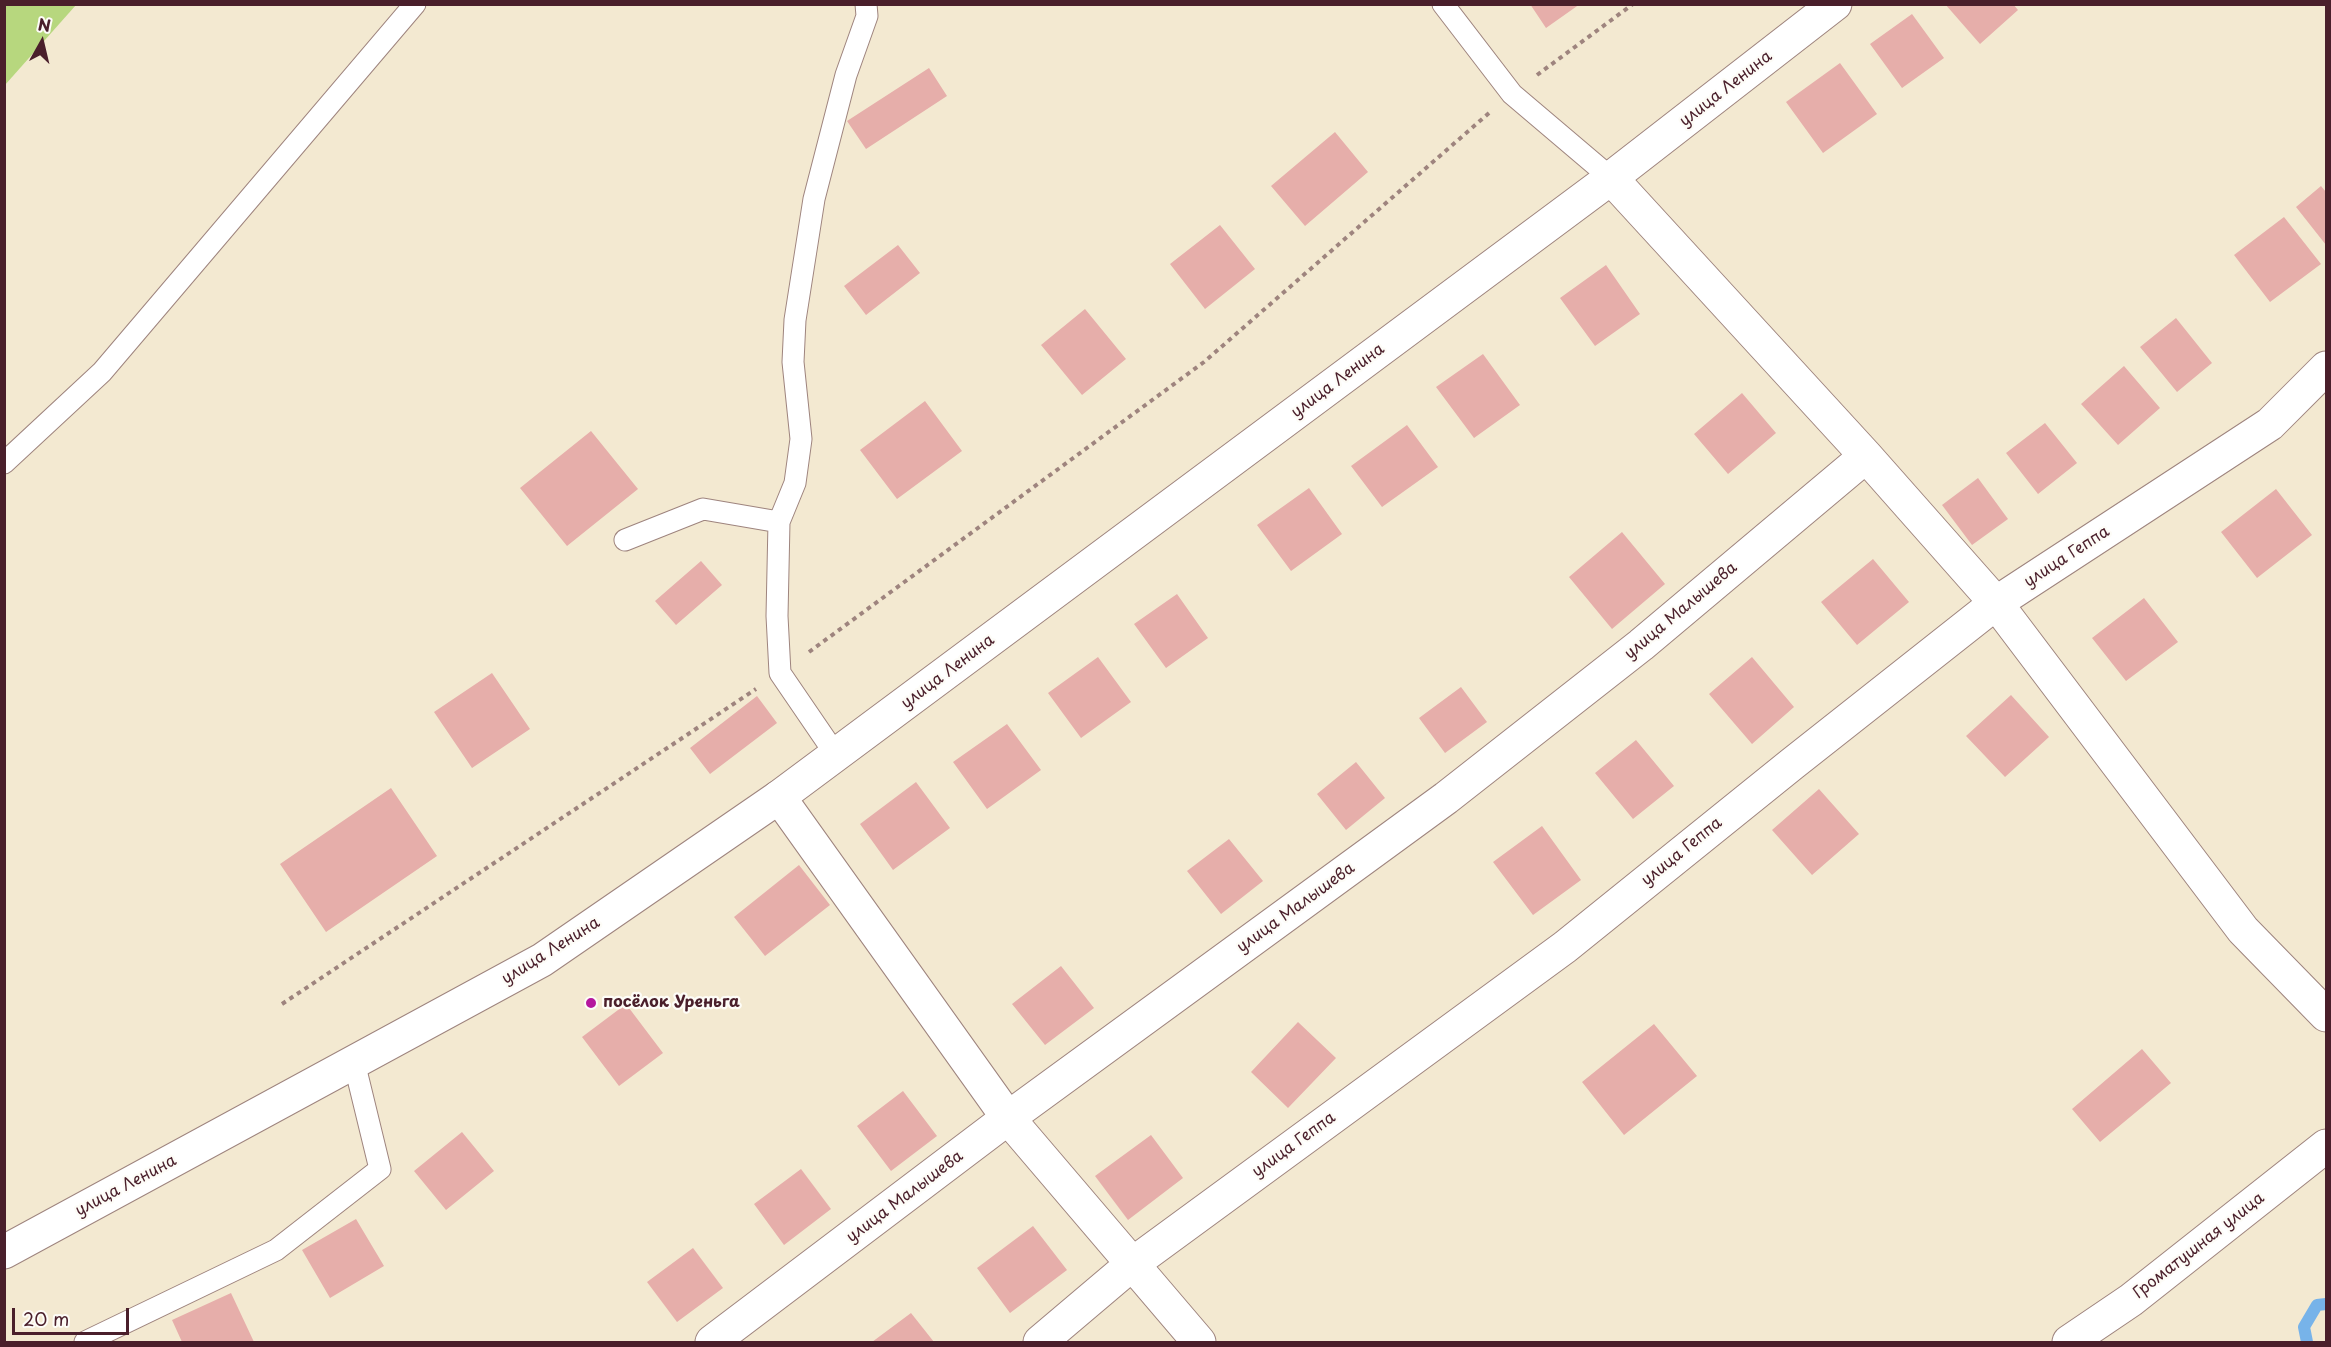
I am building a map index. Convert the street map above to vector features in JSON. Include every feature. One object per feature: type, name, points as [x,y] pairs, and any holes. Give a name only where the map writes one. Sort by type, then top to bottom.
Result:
[{"type":"street","name":"улица Ленина","points":[[4,1252],[542,960],[779,797],[836,755],[1611,178],[1835,4]]},
{"type":"street","points":[[1611,178],[1866,456],[1996,603],[2243,930],[2326,1015]]},
{"type":"street","name":"улица Геппа","points":[[1040,1342],[1131,1264],[1565,947],[1996,603],[2270,424],[2326,368]]},
{"type":"street","name":"улица Малышева","points":[[712,1342],[1008,1118],[1446,798],[1641,645],[1866,456]]},
{"type":"street","points":[[779,797],[1008,1118],[1199,1342]]},
{"type":"street","name":"Громатушная улица","points":[[2069,1342],[2131,1300],[2326,1146]]},
{"type":"lane","points":[[4,463],[102,372],[414,4]]},
{"type":"lane","points":[[836,755],[780,674],[777,616],[779,522],[795,483],[801,439],[793,362],[795,320],[813,199],[846,75],[867,16],[866,4]]},
{"type":"lane","points":[[1443,4],[1512,94],[1611,178]]},
{"type":"lane","points":[[625,540],[703,509],[779,522]]},
{"type":"lane","points":[[85,1342],[276,1250],[380,1169],[354,1062]]},
{"type":"path","points":[[282,1004],[780,674],[1204,362],[1512,94],[1633,4]]},
{"type":"green space","points":[[4,5],[76,5],[5,85]]},
{"type":"building","points":[[1530,4],[1580,4],[1546,28]]},
{"type":"building","points":[[1945,4],[2013,4],[2018,10],[1980,44]]},
{"type":"building","points":[[1912,14],[1944,58],[1902,88],[1870,44]]},
{"type":"building","points":[[1840,63],[1877,114],[1823,153],[1786,102]]},
{"type":"building","points":[[929,68],[947,96],[866,149],[847,121]]},
{"type":"building","points":[[1335,132],[1368,172],[1305,226],[1271,186]]},
{"type":"building","points":[[2321,186],[2326,192],[2326,245],[2296,207]]},
{"type":"building","points":[[2284,217],[2321,264],[2270,302],[2234,255]]},
{"type":"building","points":[[1220,225],[1255,269],[1205,309],[1170,264]]},
{"type":"building","points":[[898,245],[920,273],[866,315],[844,286]]},
{"type":"building","points":[[1606,265],[1640,314],[1595,346],[1560,298]]},
{"type":"building","points":[[1085,309],[1126,359],[1082,395],[1041,345]]},
{"type":"building","points":[[2176,318],[2212,363],[2177,392],[2140,347]]},
{"type":"building","points":[[1483,354],[1520,405],[1474,438],[1436,387]]},
{"type":"building","points":[[2124,366],[2160,408],[2118,445],[2081,404]]},
{"type":"building","points":[[1742,393],[1776,433],[1728,474],[1694,434]]},
{"type":"building","points":[[925,401],[962,451],[897,499],[860,450]]},
{"type":"building","points":[[2045,423],[2077,463],[2038,494],[2006,453]]},
{"type":"building","points":[[1407,425],[1438,467],[1382,507],[1351,466]]},
{"type":"building","points":[[591,431],[638,489],[567,546],[520,488]]},
{"type":"building","points":[[1978,478],[2008,519],[1972,545],[1942,505]]},
{"type":"building","points":[[1309,488],[1342,534],[1291,571],[1257,525]]},
{"type":"building","points":[[2276,489],[2312,535],[2257,578],[2221,532]]},
{"type":"building","points":[[1622,532],[1665,584],[1612,629],[1569,577]]},
{"type":"building","points":[[1873,559],[1909,602],[1857,645],[1821,602]]},
{"type":"building","points":[[701,561],[722,585],[676,625],[655,601]]},
{"type":"building","points":[[1177,594],[1208,638],[1166,668],[1134,624]]},
{"type":"building","points":[[2144,598],[2178,642],[2126,681],[2092,638]]},
{"type":"building","points":[[1098,657],[1131,702],[1081,738],[1048,693]]},
{"type":"building","points":[[1752,657],[1794,707],[1752,744],[1709,694]]},
{"type":"building","points":[[492,673],[530,729],[472,768],[434,712]]},
{"type":"building","points":[[1461,687],[1487,722],[1445,753],[1419,718]]},
{"type":"building","points":[[2011,695],[2049,737],[2005,777],[1966,736]]},
{"type":"building","points":[[757,696],[777,723],[710,774],[690,748]]},
{"type":"building","points":[[1007,724],[1041,770],[987,809],[953,762]]},
{"type":"building","points":[[1636,740],[1674,786],[1633,819],[1595,773]]},
{"type":"building","points":[[1356,762],[1385,798],[1346,830],[1317,794]]},
{"type":"building","points":[[916,782],[950,828],[893,870],[860,824]]},
{"type":"building","points":[[391,788],[437,856],[326,932],[280,864]]},
{"type":"building","points":[[1819,789],[1859,834],[1812,875],[1772,830]]},
{"type":"building","points":[[1542,826],[1581,880],[1533,915],[1493,862]]},
{"type":"building","points":[[1229,839],[1263,881],[1221,914],[1187,871]]},
{"type":"building","points":[[799,865],[830,905],[765,956],[734,917]]},
{"type":"building","points":[[1061,966],[1094,1008],[1045,1045],[1012,1004]]},
{"type":"building","points":[[626,1004],[663,1053],[619,1086],[582,1037]]},
{"type":"building","points":[[1298,1022],[1336,1058],[1288,1108],[1251,1072]]},
{"type":"building","points":[[1654,1024],[1697,1076],[1624,1135],[1582,1082]]},
{"type":"building","points":[[2142,1049],[2171,1083],[2100,1142],[2072,1109]]},
{"type":"building","points":[[903,1091],[937,1136],[891,1171],[857,1126]]},
{"type":"building","points":[[462,1132],[494,1171],[446,1210],[414,1171]]},
{"type":"building","points":[[1151,1135],[1183,1178],[1128,1220],[1095,1176]]},
{"type":"building","points":[[801,1169],[831,1209],[784,1245],[754,1204]]},
{"type":"building","points":[[356,1219],[384,1266],[330,1298],[302,1250]]},
{"type":"building","points":[[1033,1226],[1067,1270],[1010,1313],[977,1268]]},
{"type":"building","points":[[693,1248],[723,1288],[677,1322],[647,1282]]},
{"type":"building","points":[[231,1293],[254,1342],[182,1342],[172,1320]]},
{"type":"building","points":[[911,1313],[934,1342],[872,1342]]},
{"type":"waterway","points":[[2307,1342],[2304,1327],[2317,1305],[2326,1304]]},
{"type":"place","name":"посёлок Уреньга","points":[[591,1003]]}]
